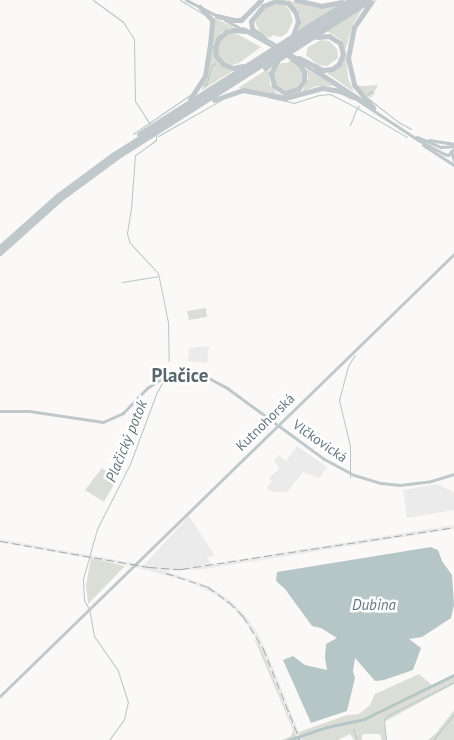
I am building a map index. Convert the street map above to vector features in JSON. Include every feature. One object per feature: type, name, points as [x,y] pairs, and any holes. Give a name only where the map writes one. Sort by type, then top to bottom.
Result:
[{"type":"highway","points":[[217,16],[241,20],[261,0]]},
{"type":"highway","points":[[296,0],[322,6],[348,0]]},
{"type":"highway","points":[[182,106],[251,64],[348,0]]},
{"type":"highway","points":[[0,253],[60,199],[152,131],[356,0]]},
{"type":"highway","points":[[0,247],[51,201],[105,160],[364,0]]},
{"type":"highway","points":[[159,127],[214,100],[371,0]]},
{"type":"highway","points":[[371,0],[354,28],[348,58],[354,85],[373,108]]},
{"type":"highway","points":[[264,38],[252,29],[252,18],[265,5],[280,1],[292,6],[298,17],[295,32],[287,41]]},
{"type":"highway","points":[[159,127],[197,91],[207,69],[212,22],[209,15],[200,7]]},
{"type":"highway","points":[[245,31],[233,30],[223,33],[217,41],[215,52],[220,62],[228,67],[238,68],[251,64]]},
{"type":"highway","points":[[288,55],[323,70],[332,69],[341,61],[342,48],[332,37],[320,36],[306,43]]},
{"type":"highway","points":[[281,58],[273,67],[271,78],[276,88],[285,93],[298,89],[304,81],[303,70],[297,60]]},
{"type":"highway","points":[[214,100],[243,90],[285,98],[323,88],[340,90],[353,97]]},
{"type":"main road","points":[[186,0],[264,38],[288,55]]},
{"type":"main road","points":[[234,24],[269,43],[373,108],[411,135],[444,154],[454,163]]},
{"type":"main road","points":[[297,60],[454,163]]},
{"type":"main road","points":[[411,135],[454,146]]},
{"type":"main road","points":[[411,135],[446,147],[454,146]]},
{"type":"main road","points":[[444,154],[450,152],[454,146]]},
{"type":"main road","points":[[446,147],[454,163]]},
{"type":"main road","points":[[444,154],[446,147]]},
{"type":"main road","name":"Kutnohorská","points":[[0,696],[454,254]]},
{"type":"main road","name":"Vlčkovická","points":[[0,411],[29,410],[103,422],[119,416],[149,386],[166,377],[186,373],[208,377],[324,459],[349,474],[376,482],[400,485],[431,481],[453,474]]},
{"type":"shaded area","points":[[287,0],[317,8],[336,6],[299,31],[301,20],[299,12]]},
{"type":"shaded area","points":[[377,0],[357,28],[351,51],[351,62],[356,84],[351,75],[349,57],[353,34],[368,7]]},
{"type":"shaded area","points":[[276,3],[286,6],[290,11],[293,21],[287,33],[281,37],[273,35],[270,38],[260,33],[255,22],[264,9]]},
{"type":"shaded area","points":[[364,6],[353,24],[345,51],[341,40],[327,31]]},
{"type":"shaded area","points":[[214,18],[234,27],[222,32],[213,44],[217,61],[225,68],[234,70],[201,91],[208,72]]},
{"type":"shaded area","points":[[231,32],[261,47],[239,63],[232,65],[223,61],[217,53],[217,48],[220,40]]},
{"type":"shaded area","points":[[321,40],[329,41],[337,49],[338,58],[327,66],[318,65],[306,55],[308,47]]},
{"type":"shaded area","points":[[346,56],[348,78],[354,92],[327,73],[339,67]]},
{"type":"shaded area","points":[[291,60],[300,67],[303,74],[301,82],[297,87],[287,91],[275,84],[273,73],[281,63],[287,63]]},
{"type":"shaded area","points":[[269,68],[270,85],[277,93],[286,96],[238,88]]},
{"type":"shaded area","points":[[306,68],[332,86],[317,86],[302,92],[308,78]]},
{"type":"shaded area","points":[[356,84],[360,86],[378,85],[371,98],[360,91]]},
{"type":"shaded area","points":[[206,308],[207,317],[189,320],[187,311]]},
{"type":"shaded area","points":[[209,346],[207,363],[188,361],[189,348]]},
{"type":"shaded area","points":[[297,446],[327,467],[319,478],[303,472],[287,492],[272,492],[266,488],[272,482],[269,478],[279,469],[274,460],[279,455],[286,461]]},
{"type":"shaded area","points":[[102,468],[117,479],[104,502],[85,490]]},
{"type":"shaded area","points":[[436,484],[454,492],[454,510],[407,518],[403,490]]},
{"type":"shaded area","points":[[189,516],[215,556],[207,557],[211,564],[454,525],[454,529],[205,569],[165,571],[209,586],[231,601],[245,615],[257,632],[268,655],[302,740],[298,740],[254,634],[237,612],[218,596],[188,581],[126,565],[0,542],[0,539],[144,565]]},
{"type":"shaded area","points":[[91,558],[125,566],[88,604],[86,585]]},
{"type":"shaded area","points":[[254,638],[261,648],[298,740],[282,740],[291,736],[293,730]]},
{"type":"shaded area","points":[[419,674],[432,685],[454,675],[454,684],[384,722],[387,740],[382,740],[380,734],[365,734],[362,735],[362,740],[354,740],[350,734],[338,740],[302,740],[299,732],[347,715],[359,714],[370,705],[375,694]]},
{"type":"shaded area","points":[[454,710],[454,740],[428,740],[436,733]]},
{"type":"water","name":"Dubina","points":[[431,547],[438,550],[442,561],[452,575],[454,605],[451,618],[422,637],[409,639],[421,648],[413,670],[384,680],[375,681],[355,658],[353,671],[355,678],[347,711],[311,723],[283,660],[293,656],[305,665],[327,670],[325,658],[326,644],[337,638],[321,628],[312,626],[285,589],[276,581],[277,572]]},
{"type":"waterway","name":"Plačický potok","points":[[93,0],[123,22],[134,39],[135,101],[150,124]]},
{"type":"waterway","points":[[180,0],[203,14]]},
{"type":"waterway","points":[[203,84],[206,85],[212,65],[216,63]]},
{"type":"waterway","points":[[365,97],[371,91],[374,94]]},
{"type":"waterway","points":[[268,97],[294,103],[319,95],[330,94],[357,108],[359,106]]},
{"type":"waterway","points":[[133,134],[190,95]]},
{"type":"waterway","points":[[365,96],[398,122],[411,129]]},
{"type":"waterway","points":[[158,136],[221,100]]},
{"type":"waterway","points":[[350,125],[357,108],[407,137]]},
{"type":"waterway","name":"Plačický potok","points":[[156,133],[156,140],[135,155],[127,234],[130,243],[158,273],[168,322],[169,361]]},
{"type":"waterway","points":[[122,282],[158,276]]},
{"type":"waterway","points":[[350,477],[350,446],[339,400],[348,366],[355,355]]},
{"type":"waterway","name":"Plačický potok","points":[[109,740],[124,719],[128,702],[117,669],[94,636],[89,609],[84,600],[83,579],[97,529],[130,464],[156,394],[167,374]]},
{"type":"waterway","points":[[288,740],[327,727],[364,719],[454,675]]},
{"type":"waterway","points":[[386,740],[384,720],[387,716],[454,682]]},
{"type":"waterway","points":[[433,740],[454,714]]},
{"type":"waterway","points":[[353,729],[357,740]]},
{"type":"railway","points":[[0,541],[149,567],[181,569],[454,527]]},
{"type":"railway","points":[[166,573],[208,587],[229,602],[243,616],[263,648],[300,740]]},
{"type":"district","name":"Plačice","points":[[180,376]]}]
